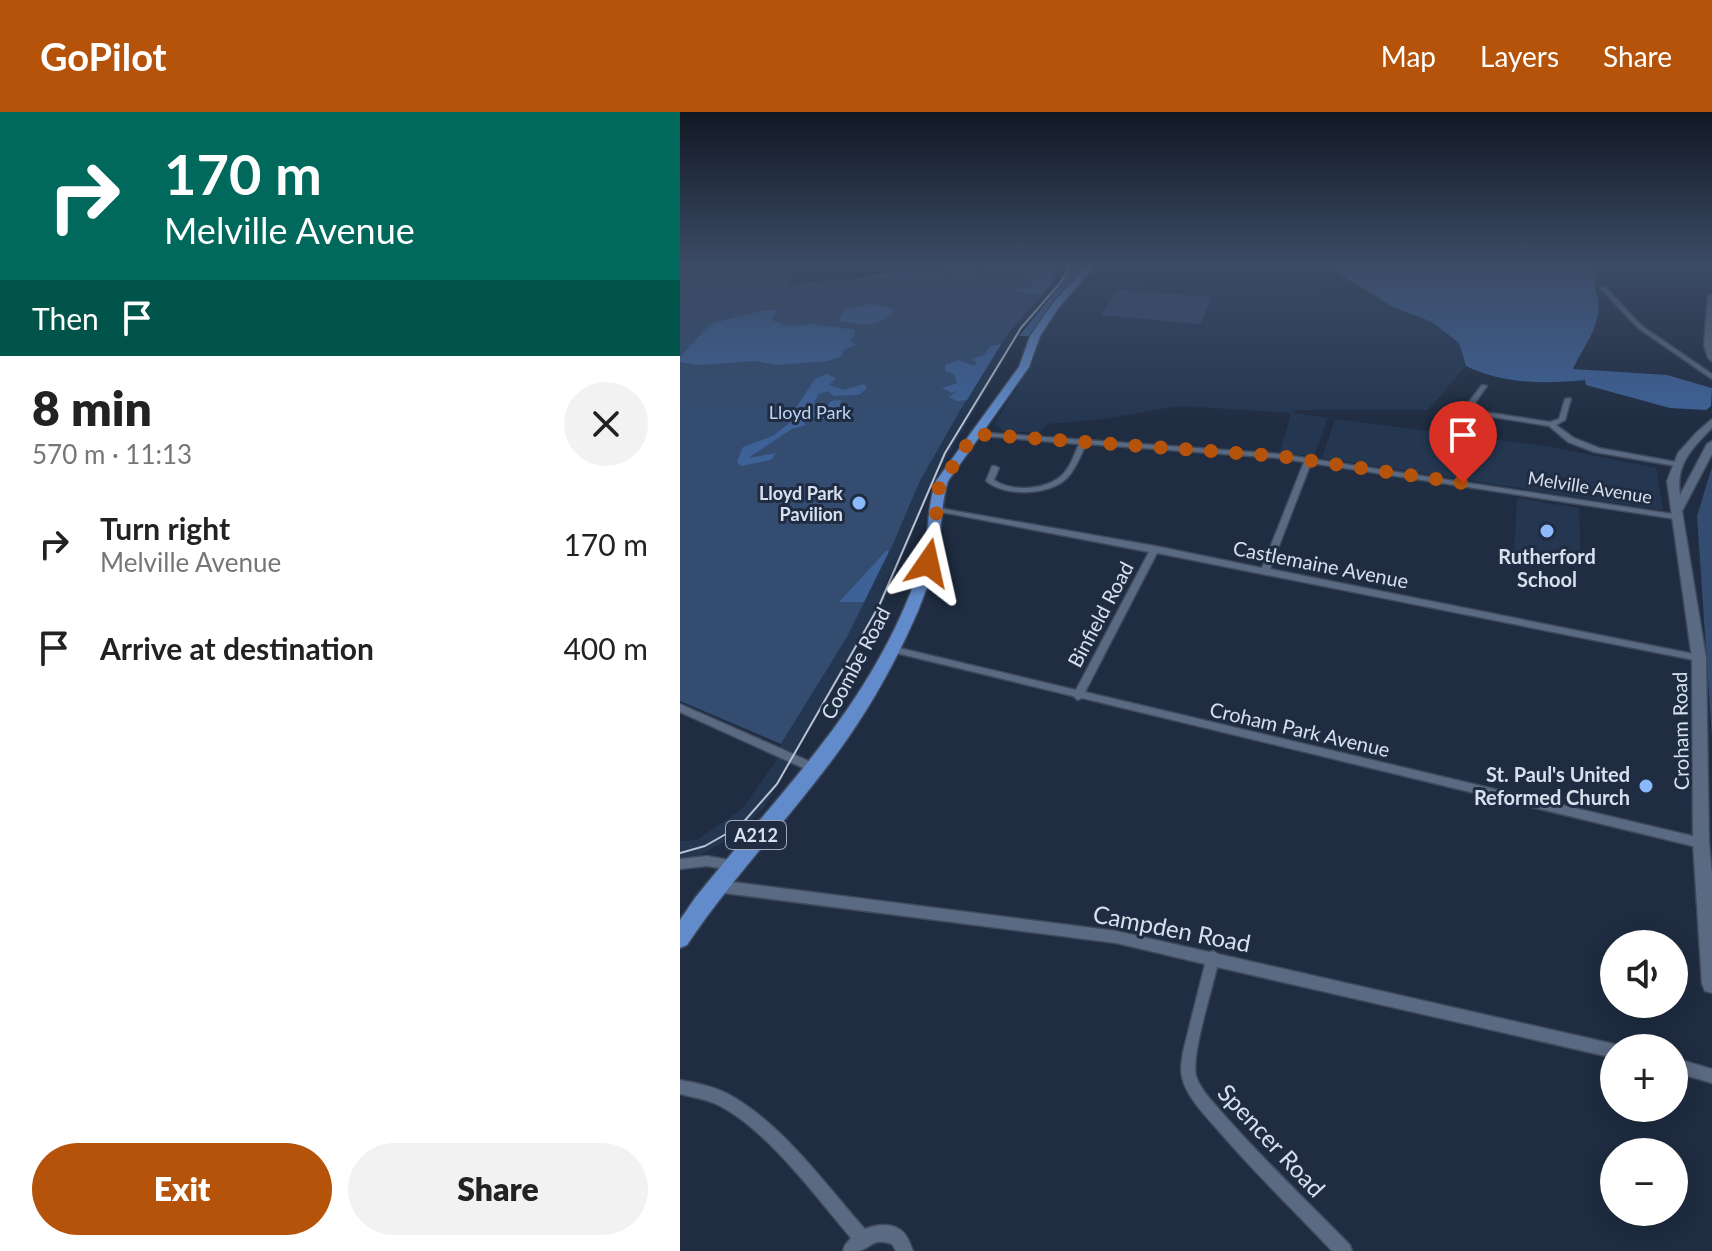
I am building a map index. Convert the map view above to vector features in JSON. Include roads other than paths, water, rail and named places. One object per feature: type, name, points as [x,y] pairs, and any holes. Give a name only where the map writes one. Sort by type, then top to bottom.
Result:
[{"type":"main road","name":"Coombe Road","points":[[680,938],[731,865],[816,769],[854,716],[891,649],[928,563],[942,481],[1024,367],[1035,336],[1048,316]]},
{"type":"street","points":[[1630,316],[1640,327],[1712,377]]},
{"type":"street","points":[[1710,316],[1708,345],[1712,358]]},
{"type":"street","points":[[1484,386],[1471,403],[1482,414],[1551,424],[1579,444],[1676,464],[1712,422]]},
{"type":"street","points":[[1551,424],[1562,420],[1568,399]]},
{"type":"street","name":"Melville Avenue","points":[[974,434],[1309,460],[1677,513]]},
{"type":"street","points":[[995,468],[990,477],[992,485],[1021,491],[1050,485],[1063,478],[1084,441]]},
{"type":"street","points":[[1677,513],[1712,444]]},
{"type":"street","points":[[1265,571],[1309,460]]},
{"type":"street","name":"Croham Road","points":[[1676,464],[1672,495],[1699,658],[1701,843],[1712,981]]},
{"type":"street","name":"Castlemaine Avenue","points":[[936,509],[1155,549],[1699,658]]},
{"type":"street","name":"Binfield Road","points":[[1078,696],[1155,549]]},
{"type":"street","name":"Croham Park Avenue","points":[[891,649],[1701,843]]},
{"type":"street","points":[[680,708],[816,769]]},
{"type":"street","points":[[680,864],[707,861],[731,865]]},
{"type":"street","name":"Campden Road","points":[[715,886],[1071,930],[1213,957],[1600,1048]]},
{"type":"street","name":"Spencer Road","points":[[1213,957],[1189,1062],[1192,1085],[1211,1111],[1344,1251]]},
{"type":"street","points":[[1688,1069],[1712,1076]]},
{"type":"street","points":[[680,1087],[718,1097],[744,1113],[790,1157],[857,1245],[881,1232],[891,1233],[898,1238],[905,1251]]},
{"type":"tram line","points":[[680,853],[705,846],[740,826],[777,784],[879,606],[945,453],[1031,316]]},
{"type":"place","name":"Lloyd Park Pavilion","points":[[859,503]]},
{"type":"place","name":"Rutherford School","points":[[1547,531]]},
{"type":"place","name":"St. Paul's United Reformed Church","points":[[1646,786]]},
{"type":"park label","name":"Lloyd Park","points":[[810,412]]}]
